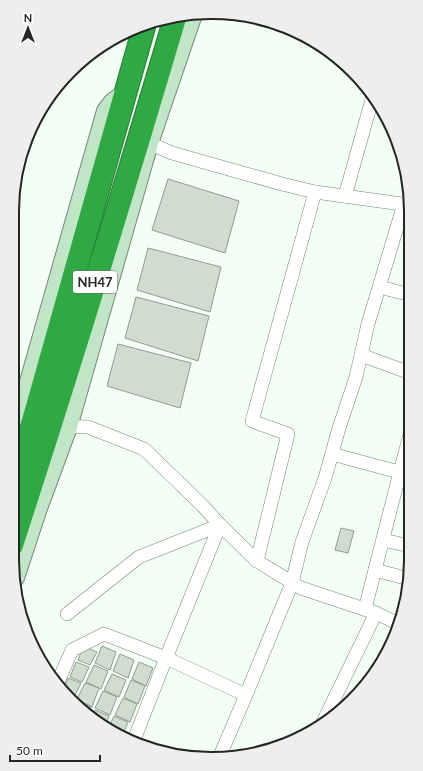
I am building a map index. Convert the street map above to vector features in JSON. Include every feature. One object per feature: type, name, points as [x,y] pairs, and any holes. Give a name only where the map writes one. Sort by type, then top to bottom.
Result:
[{"type":"highway","name":"NH47","points":[[19,468],[144,121],[173,23]]},
{"type":"highway","name":"NH47","points":[[19,510],[37,421],[140,33]]},
{"type":"street","points":[[19,566],[37,511],[37,421],[150,143],[191,20]]},
{"type":"street","points":[[345,196],[372,104]]},
{"type":"street","points":[[150,143],[172,153],[315,192],[404,205]]},
{"type":"street","points":[[256,561],[288,434],[252,421],[315,192]]},
{"type":"street","points":[[222,752],[292,583],[302,542],[325,478],[339,428],[356,377],[368,324],[404,214]]},
{"type":"street","points":[[380,286],[404,293]]},
{"type":"street","points":[[361,355],[404,371]]},
{"type":"street","points":[[19,434],[37,421],[88,427],[144,449],[256,561],[301,588],[371,611],[394,622]]},
{"type":"street","points":[[332,454],[404,473]]},
{"type":"street","points":[[327,714],[371,611],[375,570],[383,540],[404,476]]},
{"type":"street","points":[[67,614],[139,557],[220,525]]},
{"type":"street","points":[[136,736],[220,525]]},
{"type":"street","points":[[383,540],[404,545]]},
{"type":"street","points":[[375,570],[403,578]]},
{"type":"street","points":[[60,678],[72,650],[104,634],[166,658],[246,695]]},
{"type":"building","points":[[168,179],[239,201],[225,253],[152,230]]},
{"type":"building","points":[[148,248],[221,267],[210,312],[137,290]]},
{"type":"building","points":[[136,297],[209,316],[198,361],[125,338]]},
{"type":"building","points":[[118,344],[191,363],[180,408],[107,386]]},
{"type":"building","points":[[341,528],[354,531],[348,553],[335,550]]},
{"type":"building","points":[[83,646],[97,652],[90,665],[78,660]]},
{"type":"building","points":[[102,646],[116,652],[110,670],[95,663]]},
{"type":"building","points":[[120,654],[134,660],[128,678],[113,671]]},
{"type":"building","points":[[76,662],[89,667],[82,682],[70,677]]},
{"type":"building","points":[[139,662],[153,668],[146,686],[132,679]]},
{"type":"building","points":[[94,665],[108,671],[101,689],[86,682]]},
{"type":"building","points":[[112,674],[126,680],[119,697],[104,690]]},
{"type":"building","points":[[68,678],[81,683],[75,696],[65,684]]},
{"type":"building","points":[[131,680],[145,686],[138,704],[124,697]]},
{"type":"building","points":[[85,683],[99,688],[92,707],[78,698]]},
{"type":"building","points":[[103,691],[117,697],[110,715],[95,708]]},
{"type":"building","points":[[123,698],[137,704],[130,722],[115,715]]},
{"type":"building","points":[[95,710],[109,716],[107,721],[105,720],[94,712]]},
{"type":"building","points":[[114,716],[128,722],[124,731],[111,723]]}]
